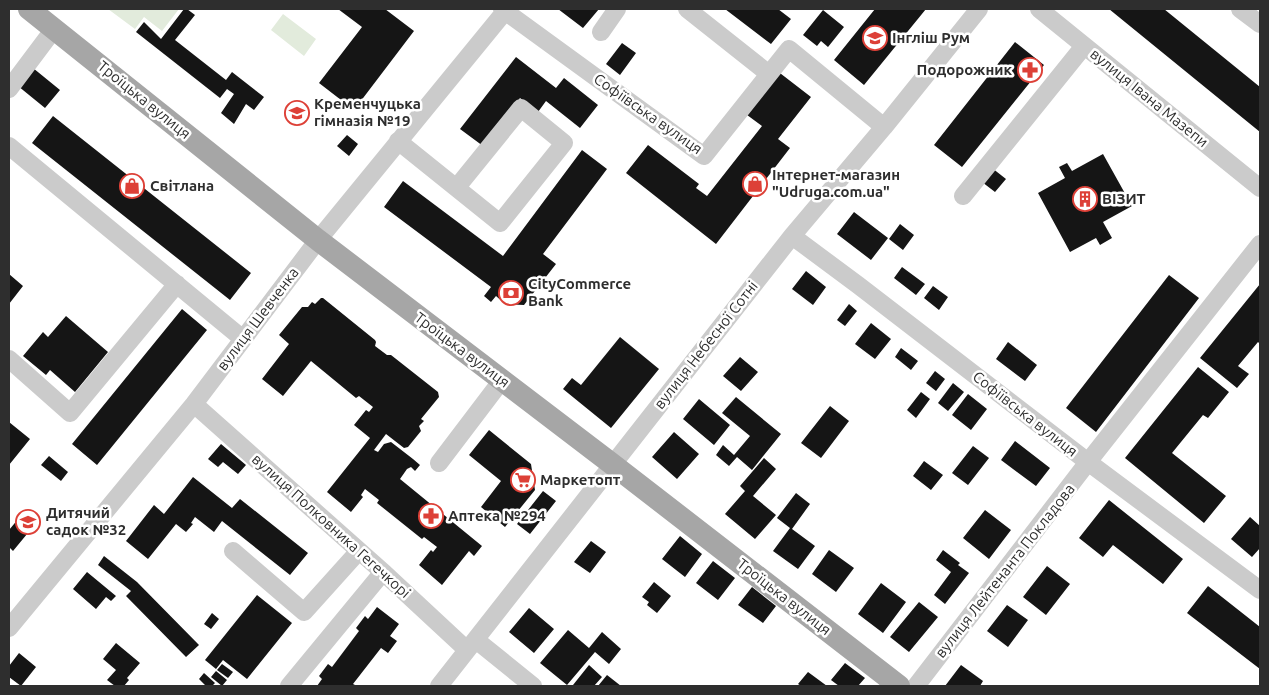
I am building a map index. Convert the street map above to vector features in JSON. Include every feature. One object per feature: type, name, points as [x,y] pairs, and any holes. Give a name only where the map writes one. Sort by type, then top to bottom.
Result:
[{"type":"main road","name":"Троїцька вулиця","points":[[29,9],[318,240],[899,686]]},
{"type":"street","name":"Софіївська вулиця","points":[[505,9],[704,156],[789,49],[884,127]]},
{"type":"street","name":"вулиця Шевченка","points":[[9,628],[194,404],[318,240],[505,9]]},
{"type":"street","points":[[601,32],[617,9]]},
{"type":"street","points":[[687,9],[769,74]]},
{"type":"street","name":"вулиця Небесної Сотні","points":[[439,686],[792,236],[884,127],[979,9]]},
{"type":"street","name":"вулиця Івана Мазепи","points":[[1039,9],[1260,188]]},
{"type":"street","points":[[1240,9],[1260,24]]},
{"type":"street","points":[[9,89],[54,29]]},
{"type":"street","points":[[963,196],[1084,46]]},
{"type":"street","points":[[398,141],[500,223],[564,143],[521,108],[457,187]]},
{"type":"street","points":[[9,146],[243,339]]},
{"type":"street","name":"Софіївська вулиця","points":[[792,236],[1088,462],[1260,590]]},
{"type":"street","name":"вулиця Лейтенанта Покладова","points":[[916,686],[1088,462],[1260,244]]},
{"type":"street","points":[[9,359],[70,413],[177,284]]},
{"type":"street","points":[[439,463],[502,380]]},
{"type":"street","name":"вулиця Полковника Гегечкорі","points":[[194,404],[358,552],[471,645],[533,686]]},
{"type":"street","points":[[233,551],[304,612],[358,552]]},
{"type":"street","points":[[289,686],[383,572]]},
{"type":"green space","points":[[108,9],[179,9],[162,31],[144,17],[135,29]]},
{"type":"green space","points":[[283,14],[316,39],[304,56],[271,30]]},
{"type":"building","points":[[184,9],[195,15],[175,40],[226,80],[232,72],[264,97],[254,110],[246,104],[234,124],[221,113],[234,94],[227,89],[220,98],[136,32],[144,22],[161,39]]},
{"type":"building","points":[[338,9],[385,9],[414,31],[354,110],[319,83],[362,27]]},
{"type":"building","points":[[558,9],[599,9],[583,28]]},
{"type":"building","points":[[725,9],[778,9],[791,19],[771,44]]},
{"type":"building","points":[[875,9],[926,9],[864,85],[834,60]]},
{"type":"building","points":[[1109,9],[1164,9],[1260,87],[1260,132]]},
{"type":"building","points":[[823,10],[844,27],[828,47],[821,41],[817,46],[803,35]]},
{"type":"building","points":[[1015,42],[1044,65],[962,167],[934,145]]},
{"type":"building","points":[[622,43],[636,53],[620,75],[606,64]]},
{"type":"building","points":[[516,57],[556,88],[564,78],[598,105],[580,128],[546,101],[538,112],[520,98],[483,146],[460,129]]},
{"type":"building","points":[[33,68],[60,90],[45,108],[18,86]]},
{"type":"building","points":[[776,70],[811,97],[778,139],[790,148],[716,244],[626,173],[648,145],[699,184],[696,188],[707,196],[762,126],[743,112]]},
{"type":"building","points":[[53,116],[251,273],[230,300],[32,143]]},
{"type":"building","points":[[347,135],[358,144],[349,156],[337,146]]},
{"type":"building","points":[[582,150],[607,169],[543,254],[556,264],[524,305],[505,304],[496,296],[491,302],[484,296],[491,287],[384,207],[403,181],[503,256]]},
{"type":"building","name":"ВІЗИТ","points":[[1103,154],[1132,206],[1103,222],[1112,238],[1100,245],[1096,238],[1070,252],[1038,193],[1065,178],[1059,167],[1067,163],[1072,171]]},
{"type":"building","points":[[992,168],[1006,179],[995,192],[982,182]]},
{"type":"building","points":[[854,212],[888,238],[871,260],[837,234]]},
{"type":"building","points":[[900,224],[914,235],[903,250],[889,239]]},
{"type":"building","points":[[902,267],[925,284],[916,295],[894,278]]},
{"type":"building","points":[[806,271],[826,287],[813,305],[792,289]]},
{"type":"building","points":[[9,274],[23,286],[9,304]]},
{"type":"building","points":[[1169,275],[1199,298],[1096,432],[1066,408]]},
{"type":"building","points":[[1260,284],[1260,344],[1258,342],[1238,366],[1249,374],[1237,388],[1200,358]]},
{"type":"building","points":[[933,286],[948,297],[939,310],[924,298]]},
{"type":"building","points":[[321,298],[375,340],[375,346],[387,355],[391,355],[438,392],[439,397],[421,419],[424,421],[419,426],[421,431],[408,447],[404,448],[386,434],[374,450],[378,452],[384,444],[391,442],[420,465],[415,471],[411,467],[407,469],[400,479],[482,546],[474,556],[469,551],[442,585],[419,565],[431,550],[433,552],[437,547],[424,537],[422,539],[377,503],[379,500],[365,489],[361,495],[363,497],[351,512],[327,492],[370,438],[354,425],[366,410],[369,412],[373,407],[359,396],[356,398],[311,361],[283,396],[262,379],[289,344],[279,335],[302,307],[308,307],[312,302],[315,304]]},
{"type":"building","points":[[849,304],[857,311],[845,326],[837,320]]},
{"type":"building","points":[[182,309],[207,330],[97,465],[72,444]]},
{"type":"building","points":[[66,316],[108,352],[75,392],[50,370],[46,375],[23,356],[43,332],[48,337]]},
{"type":"building","points":[[871,323],[891,339],[875,359],[855,344]]},
{"type":"building","points":[[620,337],[659,369],[611,428],[563,389],[572,378],[581,385]]},
{"type":"building","points":[[1008,342],[1037,365],[1025,381],[996,359]]},
{"type":"building","points":[[901,348],[918,361],[911,370],[895,357]]},
{"type":"building","points":[[740,357],[758,372],[741,391],[723,376]]},
{"type":"building","points":[[1198,367],[1229,392],[1208,418],[1203,415],[1172,453],[1226,496],[1204,523],[1125,458]]},
{"type":"building","points":[[935,371],[945,379],[936,391],[926,383]]},
{"type":"building","points":[[953,383],[964,392],[948,411],[938,403]]},
{"type":"building","points":[[921,392],[930,399],[916,418],[907,410]]},
{"type":"building","points":[[968,394],[987,409],[971,430],[952,415]]},
{"type":"building","points":[[736,397],[781,434],[752,470],[737,457],[729,466],[716,455],[723,445],[734,455],[750,436],[722,413]]},
{"type":"building","points":[[699,399],[730,425],[714,445],[683,419]]},
{"type":"building","points":[[830,406],[849,421],[821,458],[801,443]]},
{"type":"building","points":[[9,422],[30,439],[9,465]]},
{"type":"building","points":[[489,430],[531,464],[535,490],[505,527],[481,507],[501,481],[469,455]]},
{"type":"building","points":[[674,432],[699,454],[677,479],[652,457]]},
{"type":"building","points":[[1015,441],[1050,468],[1036,486],[1001,460]]},
{"type":"building","points":[[221,444],[246,465],[238,474],[223,462],[218,467],[208,459]]},
{"type":"building","points":[[973,446],[989,458],[968,485],[952,473]]},
{"type":"building","points":[[49,456],[68,472],[61,481],[41,465]]},
{"type":"building","points":[[764,458],[776,469],[753,496],[776,515],[755,539],[725,514],[745,491],[740,486]]},
{"type":"building","points":[[924,461],[943,475],[931,490],[913,476]]},
{"type":"building","points":[[193,477],[232,508],[240,499],[308,553],[290,575],[222,521],[214,532],[195,517],[191,523],[193,524],[186,532],[176,524],[148,559],[126,541],[154,505],[164,514]]},
{"type":"building","points":[[543,491],[556,501],[530,534],[517,524]]},
{"type":"building","points":[[796,493],[810,504],[792,529],[815,546],[798,569],[773,551],[790,528],[777,518]]},
{"type":"building","points":[[1109,500],[1183,559],[1163,584],[1113,545],[1103,557],[1079,538]]},
{"type":"building","points":[[985,510],[1011,530],[989,559],[963,538]]},
{"type":"building","points":[[1250,517],[1260,526],[1260,548],[1252,557],[1231,539]]},
{"type":"building","points":[[19,518],[32,528],[13,551],[9,547],[9,530]]},
{"type":"building","points":[[680,536],[702,554],[685,577],[662,559]]},
{"type":"building","points":[[591,541],[606,552],[590,573],[574,562]]},
{"type":"building","points":[[829,550],[854,568],[836,592],[812,574]]},
{"type":"building","points":[[943,550],[960,563],[958,565],[969,573],[945,604],[934,595],[951,572],[936,560]]},
{"type":"building","points":[[104,556],[137,582],[199,645],[186,657],[126,596],[131,591],[98,565]]},
{"type":"building","points":[[713,561],[735,578],[718,600],[696,583]]},
{"type":"building","points":[[1047,566],[1070,584],[1046,615],[1023,597]]},
{"type":"building","points":[[87,572],[116,596],[111,601],[106,597],[96,609],[73,589]]},
{"type":"building","points":[[654,582],[671,596],[657,613],[647,605],[649,602],[642,597]]},
{"type":"building","points":[[881,583],[906,602],[883,633],[858,614]]},
{"type":"building","points":[[1208,586],[1260,627],[1260,669],[1187,613]]},
{"type":"building","points":[[752,587],[776,606],[763,623],[738,605]]},
{"type":"building","points":[[257,595],[292,623],[247,679],[223,660],[216,669],[205,660]]},
{"type":"building","points":[[919,602],[938,617],[909,652],[890,637]]},
{"type":"building","points":[[1007,605],[1028,620],[1008,647],[987,631]]},
{"type":"building","points":[[377,607],[399,624],[390,636],[397,641],[388,653],[381,648],[353,684],[357,686],[317,686],[322,679],[319,676],[328,664],[332,667],[359,631],[356,628],[365,616],[368,619]]},
{"type":"building","points":[[529,608],[554,629],[534,653],[509,632]]},
{"type":"building","points":[[212,613],[219,619],[211,629],[204,624]]},
{"type":"building","points":[[568,630],[589,648],[602,632],[621,649],[609,664],[595,652],[567,685],[540,663]]},
{"type":"building","points":[[116,643],[140,663],[127,678],[129,680],[124,686],[115,686],[107,680],[116,670],[103,659]]},
{"type":"building","points":[[19,653],[36,667],[21,686],[9,677],[9,666]]},
{"type":"building","points":[[845,663],[865,678],[858,686],[839,686],[831,680]]},
{"type":"building","points":[[222,664],[233,672],[228,678],[217,670]]},
{"type":"building","points":[[589,665],[602,677],[594,686],[573,685]]},
{"type":"building","points":[[961,665],[983,681],[980,686],[945,686]]},
{"type":"building","points":[[216,671],[227,680],[222,686],[211,677]]},
{"type":"building","points":[[808,672],[827,686],[801,686],[798,684]]},
{"type":"building","points":[[204,673],[215,683],[212,686],[206,686],[199,679]]},
{"type":"building","points":[[607,675],[621,686],[598,686]]},
{"type":"place","name":"Інгліш Рум","points":[[875,38]]},
{"type":"place","name":"Подорожник","points":[[1030,70]]},
{"type":"place","name":"Кременчуцька гімназія №19","points":[[297,113]]},
{"type":"place","name":"Iнтернет-магазин \"Udruga.com.ua\"","points":[[755,184]]},
{"type":"place","name":"Світлана","points":[[132,186]]},
{"type":"place","name":"ВІЗИТ","points":[[1085,199]]},
{"type":"place","name":"CityCommerce Bank","points":[[511,293]]},
{"type":"place","name":"Маркетопт","points":[[523,480]]},
{"type":"place","name":"Аптека №294","points":[[431,516]]},
{"type":"place","name":"Дитячий садок №32","points":[[28,522]]}]
